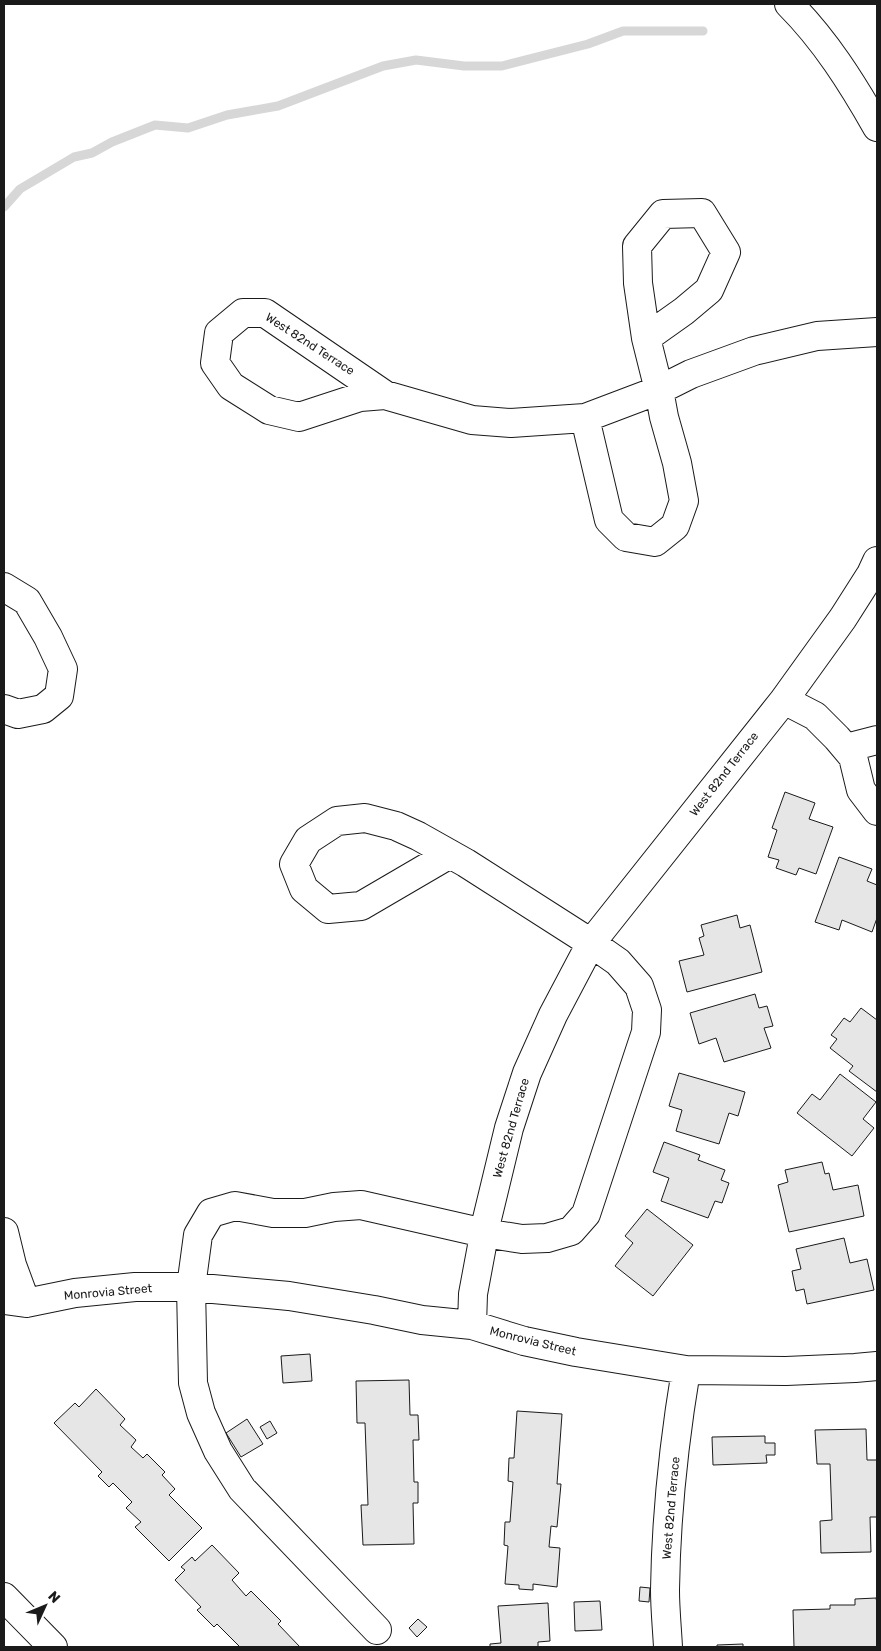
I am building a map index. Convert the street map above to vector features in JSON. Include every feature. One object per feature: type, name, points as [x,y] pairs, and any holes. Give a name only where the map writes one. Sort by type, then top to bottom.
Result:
[{"type":"street","points":[[803,8],[856,90],[877,127]]},
{"type":"street","name":"West 82nd Terrace","points":[[385,395],[360,397],[299,417],[269,410],[231,386],[215,363],[219,332],[243,313],[265,313],[385,395],[472,420],[511,423],[585,418],[659,390],[691,374],[754,350],[817,336],[877,332]]},
{"type":"street","points":[[585,418],[609,520],[626,537],[655,542],[675,526],[684,501],[677,463],[664,417],[646,338]]},
{"type":"street","name":"West 82nd Terrace","points":[[472,1325],[473,1294],[484,1233],[509,1128],[527,1073],[553,1015],[592,943],[784,700],[843,618],[871,574],[877,561]]},
{"type":"street","points":[[4,587],[27,601],[48,637],[63,669],[60,696],[43,708],[18,714],[4,709]]},
{"type":"street","points":[[784,700],[815,716],[846,748],[853,757],[861,790],[877,811]]},
{"type":"street","points":[[846,748],[877,740]]},
{"type":"street","points":[[377,1630],[242,1489],[218,1451],[201,1413],[194,1383],[191,1287],[198,1234],[211,1213],[236,1206],[273,1213],[305,1213],[334,1207],[361,1205],[484,1233],[522,1239],[548,1238],[570,1231],[586,1214],[646,1032],[647,1010],[639,986],[618,962],[592,943],[466,863],[450,854],[403,830],[365,818],[337,821],[308,840],[294,864],[304,889],[328,909],[361,906],[450,854]]},
{"type":"street","points":[[4,1232],[12,1265],[15,1302]]},
{"type":"street","name":"Monrovia Street","points":[[4,1321],[15,1302],[135,1287],[191,1287],[289,1296],[422,1320],[472,1325],[524,1341],[576,1352],[686,1370],[786,1371],[877,1366]]},
{"type":"street","name":"West 82nd Terrace","points":[[668,1647],[665,1592],[668,1529],[680,1405],[686,1370]]},
{"type":"street","points":[[4,1597],[52,1647]]},
{"type":"building","points":[[785,792],[815,803],[809,819],[833,827],[816,874],[799,868],[796,875],[776,868],[779,860],[768,857],[777,830],[772,828]]},
{"type":"building","points":[[839,857],[872,869],[867,881],[877,885],[877,918],[872,932],[842,920],[839,930],[815,922]]},
{"type":"building","points":[[737,915],[740,928],[750,925],[762,972],[687,992],[679,961],[704,955],[699,938],[704,936],[701,925]]},
{"type":"building","points":[[755,994],[759,1008],[767,1006],[773,1026],[764,1028],[771,1048],[724,1062],[716,1038],[699,1044],[690,1013]]},
{"type":"building","points":[[861,1008],[877,1020],[877,1092],[849,1071],[853,1066],[830,1048],[837,1039],[831,1035],[844,1018],[850,1022]]},
{"type":"building","points":[[679,1073],[745,1092],[738,1116],[729,1113],[719,1144],[676,1131],[682,1110],[669,1106]]},
{"type":"building","points":[[840,1074],[876,1102],[863,1119],[874,1128],[852,1156],[797,1113],[812,1094],[820,1100]]},
{"type":"building","points":[[664,1142],[700,1155],[698,1160],[725,1170],[721,1180],[729,1183],[722,1203],[715,1201],[708,1218],[661,1201],[669,1178],[653,1172]]},
{"type":"building","points":[[822,1162],[825,1174],[829,1173],[833,1190],[858,1185],[864,1216],[789,1232],[778,1185],[788,1182],[785,1170]]},
{"type":"building","points":[[647,1209],[693,1245],[653,1296],[615,1266],[633,1243],[625,1236]]},
{"type":"building","points":[[844,1238],[850,1263],[867,1259],[874,1290],[807,1304],[804,1289],[796,1291],[792,1271],[801,1269],[796,1249]]},
{"type":"building","points":[[310,1354],[312,1381],[283,1383],[281,1356]]},
{"type":"building","points":[[409,1380],[410,1415],[418,1415],[419,1440],[413,1440],[414,1482],[418,1482],[418,1503],[413,1503],[414,1544],[363,1545],[361,1505],[368,1505],[365,1423],[357,1423],[356,1381]]},
{"type":"building","points":[[96,1389],[125,1419],[120,1425],[136,1440],[131,1447],[143,1458],[147,1454],[165,1472],[162,1475],[175,1489],[169,1495],[202,1528],[169,1561],[135,1527],[141,1522],[126,1508],[132,1502],[113,1483],[109,1487],[98,1476],[102,1472],[54,1423],[75,1403],[79,1407]]},
{"type":"building","points":[[517,1411],[562,1414],[557,1484],[561,1484],[557,1527],[551,1526],[549,1547],[560,1548],[557,1587],[533,1584],[533,1590],[519,1589],[519,1585],[505,1584],[508,1546],[504,1545],[505,1522],[510,1522],[513,1482],[508,1481],[509,1458],[514,1458]]},
{"type":"building","points":[[247,1419],[263,1444],[241,1457],[226,1433]]},
{"type":"building","points":[[270,1421],[277,1433],[267,1439],[260,1427]]},
{"type":"building","points":[[866,1429],[867,1460],[877,1460],[877,1517],[870,1517],[871,1552],[821,1553],[820,1521],[832,1520],[830,1464],[817,1464],[815,1430]]},
{"type":"building","points":[[765,1436],[765,1443],[775,1443],[775,1455],[766,1455],[767,1463],[713,1465],[712,1437]]},
{"type":"building","points":[[212,1545],[239,1573],[232,1580],[246,1596],[251,1591],[281,1621],[278,1624],[300,1647],[240,1647],[217,1624],[214,1627],[197,1610],[201,1607],[175,1580],[185,1570],[181,1567],[192,1557],[195,1561]]},
{"type":"building","points":[[640,1587],[650,1588],[649,1602],[639,1601]]},
{"type":"building","points":[[876,1598],[877,1647],[794,1647],[793,1610],[830,1609],[830,1605],[855,1605],[855,1599]]},
{"type":"building","points":[[600,1601],[602,1630],[575,1631],[574,1602]]},
{"type":"building","points":[[548,1603],[550,1641],[538,1642],[538,1647],[490,1647],[490,1644],[501,1643],[498,1606]]},
{"type":"building","points":[[418,1619],[427,1627],[417,1637],[409,1628]]},
{"type":"building","points":[[743,1644],[743,1647],[717,1647],[717,1645]]},
{"type":"waterway","points":[[4,207],[20,189],[74,157],[92,153],[112,142],[155,125],[188,128],[227,115],[278,106],[383,66],[416,60],[464,66],[502,66],[588,44],[623,31],[703,31]]}]
